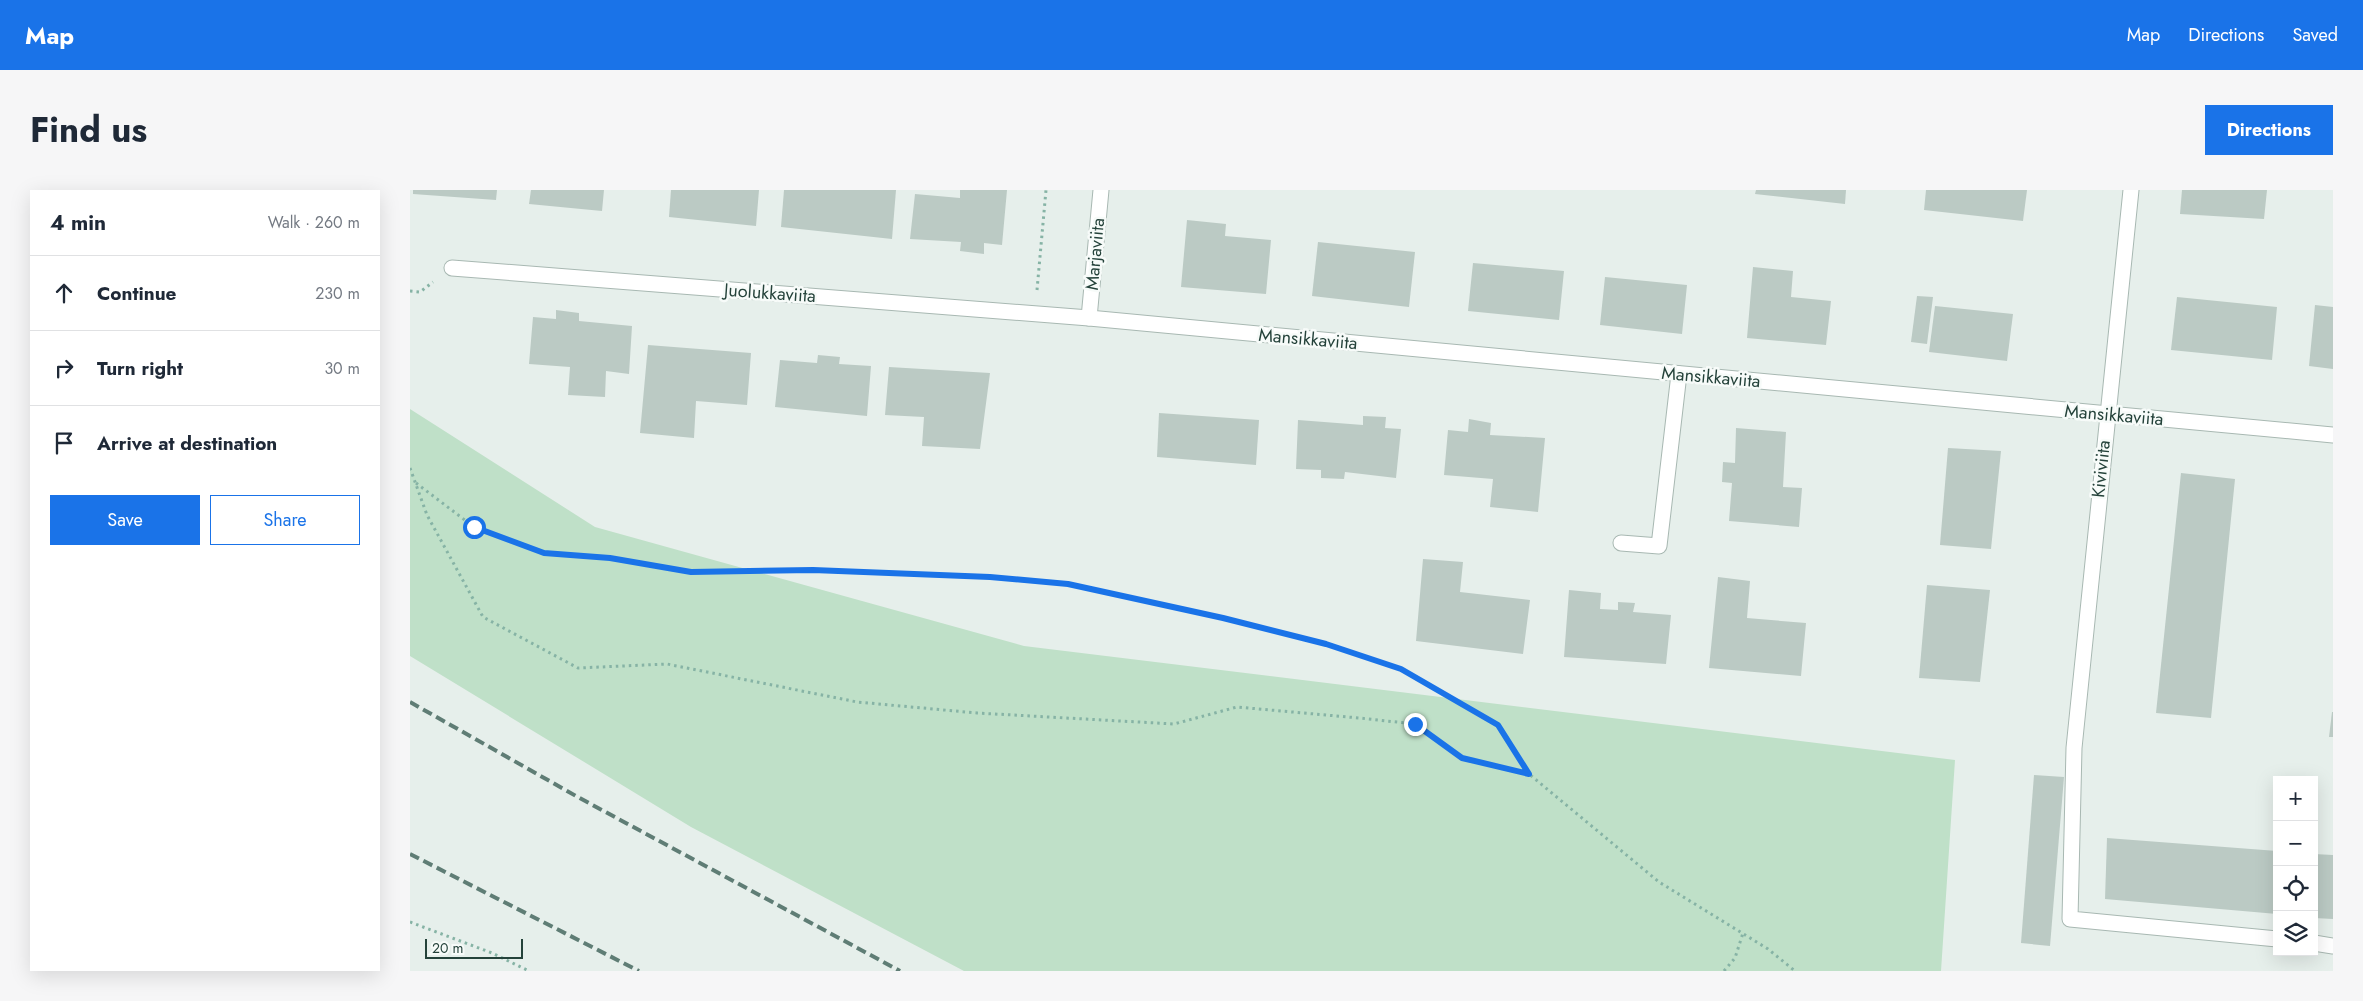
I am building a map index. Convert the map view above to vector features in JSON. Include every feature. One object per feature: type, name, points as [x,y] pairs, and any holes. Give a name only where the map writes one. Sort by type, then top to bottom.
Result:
[{"type":"street","name":"Marjaviita","points":[[1089,318],[1101,190]]},
{"type":"street","name":"Kiviviita","points":[[2131,190],[2106,414],[2074,748],[2070,918],[2273,939]]},
{"type":"street","name":"Juolukkaviita","points":[[452,268],[1089,318]]},
{"type":"street","name":"Mansikkaviita","points":[[1089,318],[2333,434]]},
{"type":"street","points":[[1622,543],[1659,546],[1679,374]]},
{"type":"street","points":[[2318,944],[2333,946]]},
{"type":"path","points":[[1034,313],[1046,190]]},
{"type":"path","points":[[410,468],[428,515],[483,617],[578,668],[667,664],[857,702],[977,713],[1174,724],[1237,707],[1415,724],[1462,758],[1529,774]]},
{"type":"path","points":[[416,482],[474,527],[544,553],[610,558],[691,572],[813,570],[990,577],[1068,584],[1223,618],[1326,644],[1401,669],[1498,725],[1529,774],[1659,882],[1768,949],[1795,971]]},
{"type":"path","points":[[410,922],[492,953],[529,971]]},
{"type":"path","points":[[1724,971],[1736,958],[1743,933]]},
{"type":"green space","points":[[410,409],[595,527],[1024,646],[1955,760],[1941,971],[964,971],[691,827],[410,656]]},
{"type":"building","points":[[413,190],[497,190],[496,200],[413,194]]},
{"type":"building","points":[[531,190],[604,190],[602,211],[529,204]]},
{"type":"building","points":[[671,190],[759,190],[756,226],[669,217]]},
{"type":"building","points":[[784,190],[896,190],[892,239],[781,227]]},
{"type":"building","points":[[960,190],[1007,190],[1002,245],[984,243],[984,254],[960,251],[961,242],[910,239],[915,194],[960,198]]},
{"type":"building","points":[[1756,190],[1846,190],[1845,204],[1755,194]]},
{"type":"building","points":[[1926,190],[2027,190],[2023,221],[1924,210]]},
{"type":"building","points":[[2182,190],[2267,190],[2264,219],[2180,214]]},
{"type":"building","points":[[1187,220],[1226,224],[1225,236],[1271,240],[1266,294],[1181,287]]},
{"type":"building","points":[[1318,242],[1415,252],[1409,307],[1312,296]]},
{"type":"building","points":[[1473,263],[1564,271],[1559,320],[1468,311]]},
{"type":"building","points":[[1753,267],[1793,271],[1791,297],[1831,301],[1826,345],[1747,338]]},
{"type":"building","points":[[1605,277],[1687,285],[1682,334],[1600,325]]},
{"type":"building","points":[[1917,296],[1933,297],[1927,344],[1911,342]]},
{"type":"building","points":[[2177,297],[2277,307],[2272,360],[2171,350]]},
{"type":"building","points":[[2315,305],[2333,307],[2333,369],[2309,366]]},
{"type":"building","points":[[1935,306],[2013,314],[2007,361],[1929,352]]},
{"type":"building","points":[[556,310],[579,313],[579,321],[632,326],[629,374],[606,371],[605,397],[568,395],[570,367],[529,364],[533,317],[556,319]]},
{"type":"building","points":[[648,345],[751,353],[747,405],[696,401],[694,438],[640,433]]},
{"type":"building","points":[[818,355],[840,357],[839,364],[871,366],[867,416],[775,407],[780,360],[817,363]]},
{"type":"building","points":[[889,367],[990,373],[980,449],[922,446],[924,417],[885,415]]},
{"type":"building","points":[[1159,413],[1259,420],[1256,465],[1157,457]]},
{"type":"building","points":[[1363,416],[1386,417],[1385,428],[1401,429],[1396,478],[1345,472],[1344,479],[1321,478],[1321,470],[1296,469],[1298,420],[1363,425]]},
{"type":"building","points":[[1469,419],[1491,423],[1490,435],[1545,438],[1538,512],[1490,507],[1493,479],[1444,475],[1448,430],[1468,432]]},
{"type":"building","points":[[1736,428],[1786,432],[1783,487],[1802,488],[1799,527],[1729,521],[1732,483],[1722,482],[1723,462],[1735,463]]},
{"type":"building","points":[[1948,448],[2001,451],[1991,549],[1940,545]]},
{"type":"building","points":[[2181,473],[2235,479],[2211,718],[2156,713]]},
{"type":"building","points":[[1423,559],[1463,562],[1460,592],[1530,600],[1523,654],[1416,641]]},
{"type":"building","points":[[1718,577],[1750,581],[1747,618],[1806,623],[1801,676],[1709,668]]},
{"type":"building","points":[[1927,585],[1990,590],[1980,682],[1919,678]]},
{"type":"building","points":[[1569,590],[1601,593],[1600,609],[1618,610],[1618,602],[1635,603],[1633,612],[1671,615],[1666,664],[1564,657]]},
{"type":"building","points":[[2332,712],[2333,737],[2329,737]]},
{"type":"building","points":[[2034,775],[2064,777],[2050,946],[2021,943]]},
{"type":"building","points":[[2107,838],[2273,851],[2273,914],[2105,899]]},
{"type":"building","points":[[2318,854],[2333,855],[2333,919],[2318,918]]},
{"type":"railway","points":[[410,702],[576,796],[900,971]]},
{"type":"railway","points":[[410,854],[639,971]]},
{"type":"route","points":[[474,527],[544,553],[610,558],[691,572],[813,570],[990,577],[1068,584],[1223,618],[1326,644],[1401,669],[1498,725],[1529,774],[1462,758],[1415,724]]}]
